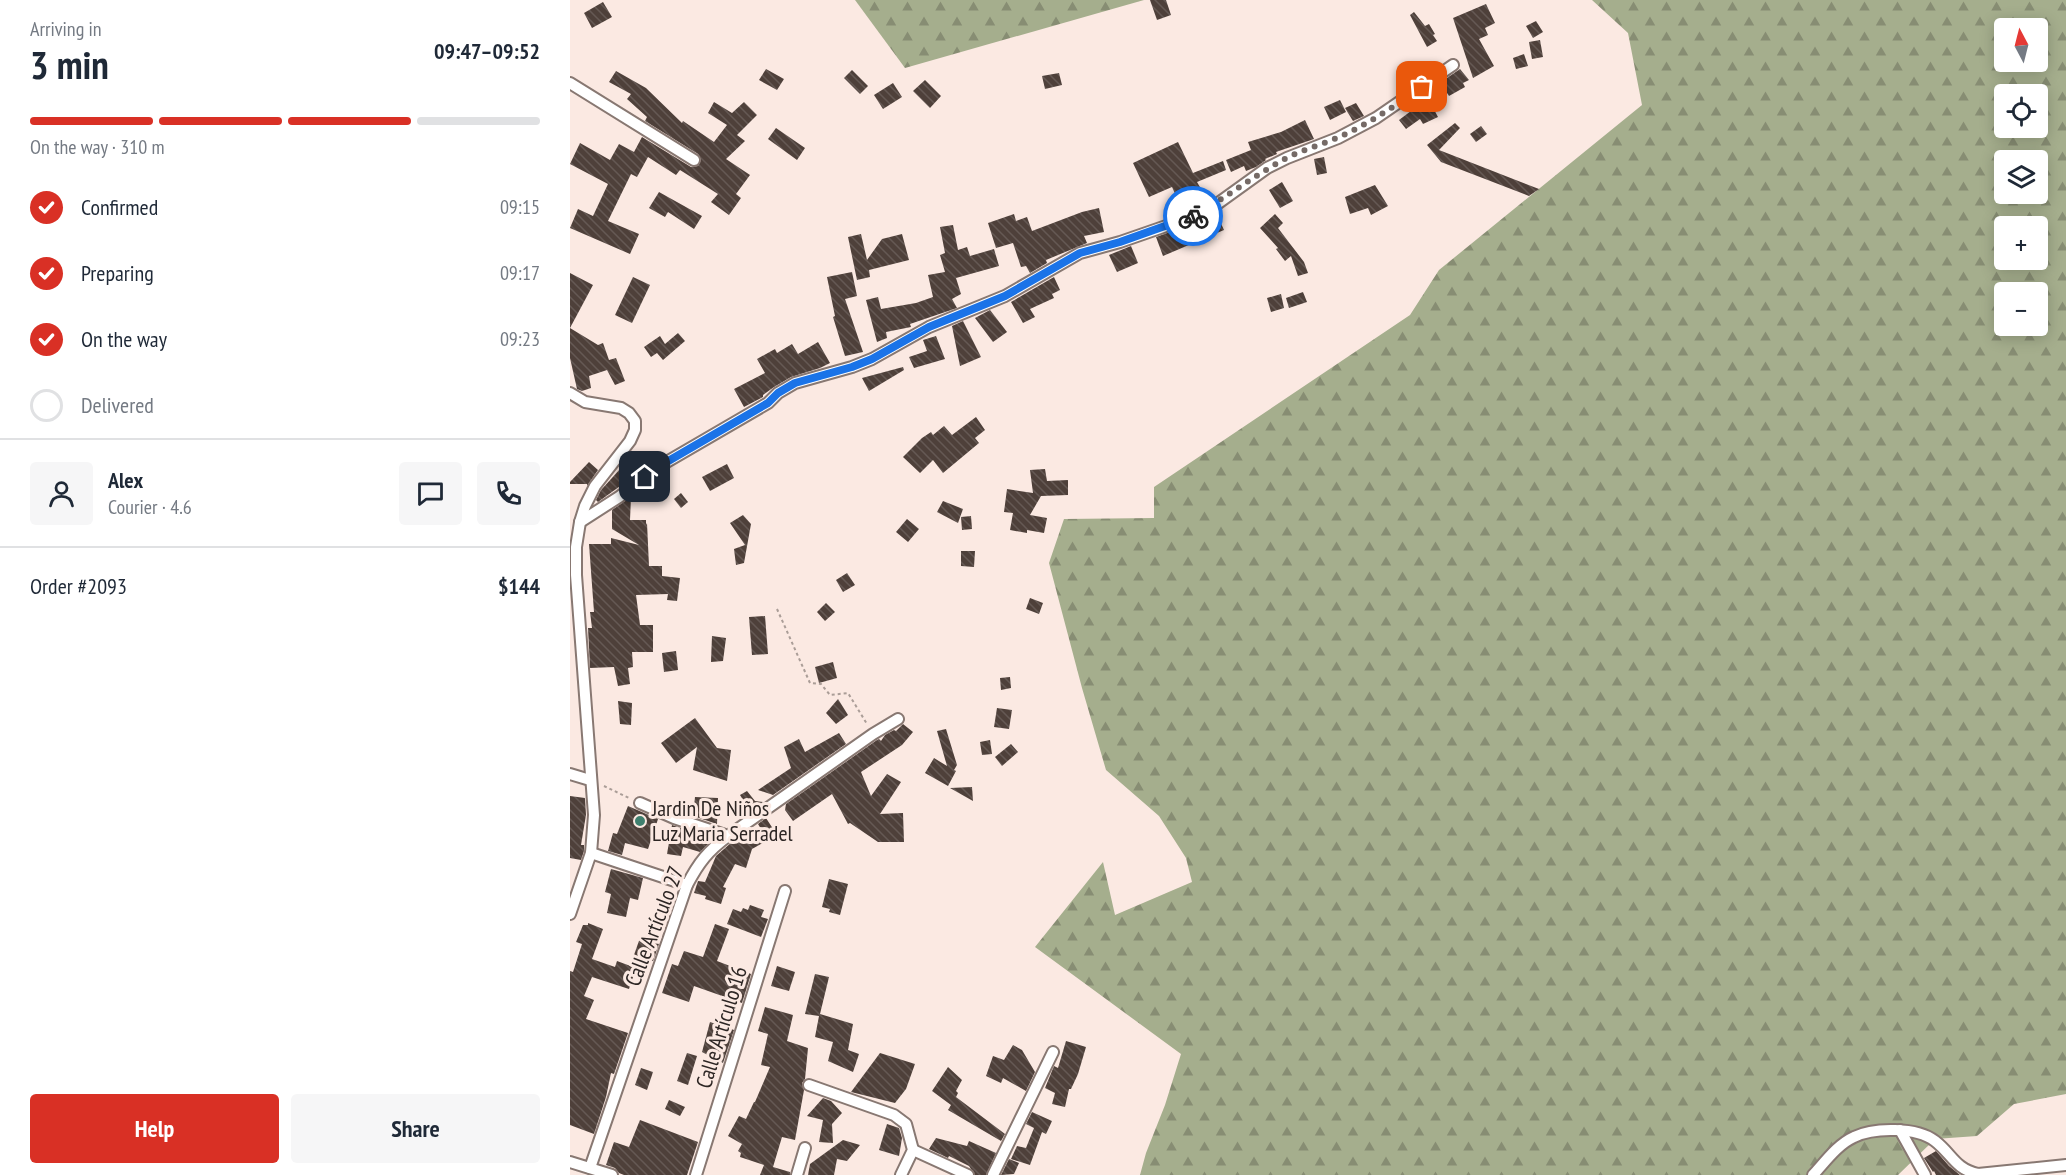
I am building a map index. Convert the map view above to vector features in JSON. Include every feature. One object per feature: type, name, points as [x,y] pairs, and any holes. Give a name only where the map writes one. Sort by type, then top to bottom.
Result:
[{"type":"street","points":[[580,522],[619,497],[658,467],[768,403],[778,393],[795,383],[872,359],[929,327],[1005,296],[1080,253],[1192,217],[1216,204],[1267,168],[1338,138],[1376,118],[1453,65]]},
{"type":"street","points":[[570,83],[694,160]]},
{"type":"street","points":[[570,393],[585,402],[621,408],[629,413],[634,421],[635,430],[630,441],[595,486],[580,522],[576,547],[576,575],[594,815],[591,853],[571,907]]},
{"type":"street","name":"Calle Artículo 27","points":[[590,1168],[687,885],[697,867],[709,850],[728,836],[873,734],[898,719]]},
{"type":"street","points":[[570,774],[590,780]]},
{"type":"street","points":[[640,803],[674,818],[728,836]]},
{"type":"street","points":[[591,853],[687,885]]},
{"type":"street","name":"Calle Artículo 16","points":[[696,1175],[784,891]]},
{"type":"street","points":[[993,1175],[1053,1052]]},
{"type":"street","points":[[809,1085],[894,1115],[906,1124],[913,1150],[901,1175]]},
{"type":"street","points":[[1900,1130],[1925,1175]]},
{"type":"street","points":[[1813,1175],[1838,1148],[1853,1137],[1870,1131],[1900,1130],[1928,1137],[1936,1141],[1956,1164],[1966,1171],[1978,1174],[2066,1165]]},
{"type":"street","points":[[797,1175],[805,1148]]},
{"type":"street","points":[[913,1150],[968,1175]]},
{"type":"street","points":[[570,1162],[612,1175]]},
{"type":"path","points":[[777,609],[810,683],[821,684],[830,695],[848,693],[873,734]]},
{"type":"path","points":[[590,780],[640,803]]},
{"type":"green space","points":[[855,0],[1144,0],[905,68]]},
{"type":"green space","points":[[1592,0],[2066,0],[2066,1094],[2014,1104],[1977,1136],[1935,1139],[1898,1175],[1140,1175],[1181,1054],[1035,947],[1103,862],[1115,915],[1192,882],[1186,858],[1159,816],[1106,770],[1049,563],[1064,519],[1154,518],[1154,487],[1410,315],[1439,270],[1642,105],[1628,33]]},
{"type":"building","points":[[1150,0],[1166,0],[1171,15],[1157,20]]},
{"type":"building","points":[[603,2],[612,17],[592,28],[584,13]]},
{"type":"building","points":[[1486,4],[1495,23],[1485,28],[1488,35],[1479,39],[1494,66],[1473,78],[1453,18]]},
{"type":"building","points":[[1414,12],[1425,26],[1429,24],[1435,34],[1433,35],[1437,41],[1427,47],[1410,15]]},
{"type":"building","points":[[1536,21],[1543,32],[1533,38],[1526,26]]},
{"type":"building","points":[[1540,40],[1543,57],[1532,59],[1529,42]]},
{"type":"building","points":[[1524,54],[1528,66],[1516,69],[1513,58]]},
{"type":"building","points":[[766,69],[784,79],[777,90],[759,80]]},
{"type":"building","points":[[1460,69],[1469,80],[1463,83],[1465,87],[1449,96],[1447,93],[1431,104],[1438,117],[1423,124],[1420,119],[1406,129],[1399,120],[1415,108],[1411,103]]},
{"type":"building","points":[[852,70],[868,86],[860,94],[844,78]]},
{"type":"building","points":[[616,71],[646,88],[682,123],[683,121],[714,142],[727,125],[708,113],[714,102],[732,113],[744,102],[757,115],[737,135],[745,141],[726,159],[750,175],[736,194],[741,198],[729,215],[711,202],[718,194],[680,170],[676,175],[648,157],[637,177],[631,174],[608,221],[639,234],[630,254],[570,228],[578,209],[593,216],[608,184],[570,164],[580,143],[610,160],[619,144],[634,152],[642,137],[691,167],[698,166],[701,160],[698,154],[645,121],[647,117],[627,99],[631,94],[609,82]]},
{"type":"building","points":[[1059,73],[1062,85],[1045,89],[1042,76]]},
{"type":"building","points":[[925,80],[941,96],[930,108],[913,91]]},
{"type":"building","points":[[893,83],[902,97],[883,109],[874,95]]},
{"type":"building","points":[[1340,100],[1346,112],[1330,120],[1324,107]]},
{"type":"building","points":[[1356,103],[1364,116],[1353,121],[1345,108]]},
{"type":"building","points":[[1305,120],[1314,139],[1276,152],[1277,154],[1246,171],[1244,166],[1231,172],[1226,160],[1251,150],[1248,142],[1281,132]]},
{"type":"building","points":[[1455,123],[1460,128],[1439,150],[1539,189],[1529,196],[1441,162],[1427,145]]},
{"type":"building","points":[[1481,126],[1487,134],[1476,142],[1470,134]]},
{"type":"building","points":[[776,128],[805,148],[797,160],[768,139]]},
{"type":"building","points":[[1178,142],[1193,173],[1223,161],[1226,170],[1197,182],[1201,189],[1178,200],[1172,187],[1149,197],[1133,163]]},
{"type":"building","points":[[1324,157],[1327,173],[1317,175],[1314,159]]},
{"type":"building","points":[[1282,182],[1293,201],[1280,208],[1269,190]]},
{"type":"building","points":[[1375,185],[1388,206],[1371,215],[1368,208],[1350,214],[1345,197]]},
{"type":"building","points":[[659,192],[702,216],[694,229],[668,212],[665,217],[649,208]]},
{"type":"building","points":[[1099,208],[1104,232],[1084,236],[1087,243],[1046,260],[1047,263],[1030,273],[1026,266],[1021,267],[1013,243],[996,248],[988,223],[1014,214],[1016,221],[1027,217],[1032,231]]},
{"type":"building","points":[[1275,214],[1283,223],[1278,228],[1304,262],[1308,273],[1298,276],[1291,256],[1285,261],[1276,249],[1278,248],[1260,228]]},
{"type":"building","points":[[1217,215],[1224,230],[1163,256],[1156,237],[1173,231],[1174,234]]},
{"type":"building","points":[[953,225],[958,250],[967,247],[970,256],[994,249],[999,266],[956,278],[961,294],[952,299],[957,308],[910,324],[911,327],[886,332],[887,338],[877,342],[866,300],[878,297],[881,309],[916,303],[933,297],[928,275],[945,272],[940,255],[945,253],[940,227]]},
{"type":"building","points":[[861,234],[867,260],[882,239],[902,234],[909,260],[869,270],[870,277],[857,280],[848,237]]},
{"type":"building","points":[[1131,246],[1138,263],[1117,272],[1109,255]]},
{"type":"building","points":[[852,272],[857,296],[845,299],[863,352],[845,356],[833,317],[835,316],[827,277]]},
{"type":"building","points":[[570,273],[593,285],[570,328]]},
{"type":"building","points":[[633,277],[650,285],[632,323],[615,315]]},
{"type":"building","points":[[1054,277],[1060,290],[1052,294],[1054,298],[1030,309],[1035,317],[1023,323],[1011,302]]},
{"type":"building","points":[[1303,292],[1307,302],[1289,308],[1286,298]]},
{"type":"building","points":[[1281,294],[1284,308],[1271,312],[1267,298]]},
{"type":"building","points":[[990,310],[1007,332],[993,342],[975,318]]},
{"type":"building","points":[[963,321],[981,357],[960,366],[952,326]]},
{"type":"building","points":[[570,328],[598,345],[603,343],[609,360],[616,358],[625,381],[615,385],[607,370],[589,376],[591,388],[582,391],[577,389],[570,358]]},
{"type":"building","points":[[678,333],[685,341],[663,360],[657,353],[651,357],[644,347],[660,336],[665,344]]},
{"type":"building","points":[[936,336],[945,359],[914,368],[909,357],[927,351],[923,340]]},
{"type":"building","points":[[818,342],[830,363],[791,377],[744,407],[734,389],[765,373],[757,359],[775,349],[777,353],[792,344],[798,354]]},
{"type":"building","points":[[903,367],[904,370],[869,391],[862,378]]},
{"type":"building","points":[[976,417],[985,430],[975,438],[979,443],[943,473],[933,460],[920,473],[903,457],[931,432],[933,435],[944,426],[952,435]]},
{"type":"building","points":[[631,457],[641,471],[598,502],[596,500],[601,490]]},
{"type":"building","points":[[589,462],[598,470],[587,486],[587,484],[570,484],[570,482]]},
{"type":"building","points":[[727,464],[734,478],[710,491],[702,477]]},
{"type":"building","points":[[1045,469],[1047,481],[1068,480],[1068,495],[1041,496],[1030,515],[1047,518],[1044,533],[1010,530],[1013,513],[1004,512],[1007,489],[1033,493],[1030,470]]},
{"type":"building","points":[[681,493],[688,502],[681,508],[674,499]]},
{"type":"building","points":[[631,497],[630,520],[646,520],[646,525],[647,523],[649,566],[662,566],[662,576],[680,578],[677,601],[667,600],[668,594],[636,595],[640,625],[653,625],[653,652],[632,652],[633,667],[628,668],[630,684],[618,686],[614,667],[590,668],[588,628],[592,628],[590,612],[594,612],[589,544],[611,544],[611,538],[639,545],[612,529],[612,510]]},
{"type":"building","points":[[943,501],[963,509],[958,523],[937,512]]},
{"type":"building","points":[[743,515],[751,524],[744,563],[736,565],[734,549],[745,545],[730,523]]},
{"type":"building","points":[[971,516],[972,529],[962,530],[961,517]]},
{"type":"building","points":[[907,519],[919,529],[908,542],[896,532]]},
{"type":"building","points":[[961,551],[975,551],[974,567],[961,566]]},
{"type":"building","points":[[847,573],[855,585],[843,592],[836,580]]},
{"type":"building","points":[[1030,598],[1043,603],[1039,614],[1026,609]]},
{"type":"building","points":[[826,603],[835,612],[825,621],[817,612]]},
{"type":"building","points":[[765,616],[768,654],[752,655],[749,617]]},
{"type":"building","points":[[712,636],[726,638],[723,661],[711,662]]},
{"type":"building","points":[[676,651],[678,670],[664,672],[662,653]]},
{"type":"building","points":[[833,662],[837,678],[819,683],[815,667]]},
{"type":"building","points":[[1010,677],[1011,688],[1001,690],[1000,678]]},
{"type":"building","points":[[838,699],[848,715],[836,724],[826,713]]},
{"type":"building","points":[[618,701],[632,703],[631,725],[620,724]]},
{"type":"building","points":[[997,708],[1012,710],[1009,729],[994,727]]},
{"type":"building","points":[[695,718],[717,748],[731,750],[727,781],[693,770],[697,747],[676,763],[661,743]]},
{"type":"building","points":[[903,724],[913,732],[902,745],[861,772],[871,796],[887,774],[901,782],[880,814],[903,813],[904,842],[878,842],[850,823],[848,824],[832,794],[793,821],[785,810],[786,804],[877,740],[881,741],[885,735],[896,731]]},
{"type":"building","points":[[946,729],[957,765],[948,786],[925,773],[934,758],[947,766],[937,731]]},
{"type":"building","points":[[839,733],[846,744],[773,795],[758,790],[791,768],[784,747],[799,739],[805,752]]},
{"type":"building","points":[[990,740],[992,754],[982,755],[980,742]]},
{"type":"building","points":[[1011,744],[1018,752],[1002,766],[995,757]]},
{"type":"building","points":[[972,787],[973,801],[950,788]]},
{"type":"building","points":[[747,791],[755,801],[763,802],[750,811],[740,795]]},
{"type":"building","points":[[570,796],[585,798],[586,815],[581,845],[584,845],[584,851],[581,860],[570,858]]},
{"type":"building","points":[[695,797],[718,798],[717,824],[693,816]]},
{"type":"building","points":[[628,806],[658,819],[648,849],[625,843],[622,855],[608,851],[613,833],[617,834]]},
{"type":"building","points":[[766,818],[777,835],[752,849],[746,868],[735,864],[723,887],[726,888],[721,904],[694,893],[698,881],[705,882],[716,856],[732,842],[761,829],[758,824]]},
{"type":"building","points":[[672,825],[713,839],[700,852],[683,847],[681,856],[667,854]]},
{"type":"building","points":[[611,869],[643,878],[638,900],[630,898],[626,917],[607,913],[611,894],[605,892]]},
{"type":"building","points":[[829,879],[848,884],[840,915],[822,907]]},
{"type":"building","points":[[750,905],[764,910],[761,917],[768,919],[761,937],[727,924],[733,909],[741,912],[743,908],[748,910]]},
{"type":"building","points":[[588,923],[603,929],[592,959],[615,967],[617,961],[636,968],[629,989],[592,977],[584,996],[594,1000],[586,1019],[628,1033],[614,1074],[611,1073],[594,1134],[570,1125],[570,971],[573,972],[582,944],[576,942],[583,925],[588,925]]},
{"type":"building","points":[[715,924],[729,929],[717,961],[751,974],[742,1003],[694,986],[689,1002],[662,993],[672,964],[678,966],[684,951],[703,957]]},
{"type":"building","points":[[640,938],[659,944],[653,961],[634,955]]},
{"type":"building","points":[[777,966],[795,972],[789,991],[771,986]]},
{"type":"building","points":[[815,974],[829,977],[820,1014],[853,1024],[848,1050],[859,1054],[853,1072],[828,1061],[833,1042],[815,1037],[819,1016],[805,1014]]},
{"type":"building","points":[[765,1007],[793,1015],[787,1041],[808,1048],[805,1079],[802,1083],[804,1090],[795,1140],[782,1137],[773,1167],[790,1172],[790,1175],[760,1175],[764,1165],[740,1157],[741,1153],[738,1151],[742,1144],[728,1136],[739,1116],[746,1119],[770,1067],[761,1065],[768,1034],[758,1031]]},
{"type":"building","points":[[710,1022],[734,1030],[723,1063],[702,1052]]},
{"type":"building","points":[[1066,1041],[1086,1047],[1078,1074],[1069,1089],[1065,1107],[1052,1104],[1055,1093],[1045,1088],[1054,1066],[1058,1068]]},
{"type":"building","points":[[1013,1045],[1022,1050],[1035,1072],[1026,1091],[1003,1078],[1001,1083],[986,1076],[993,1056],[1004,1060]]},
{"type":"building","points":[[687,1053],[697,1056],[688,1085],[677,1081]]},
{"type":"building","points":[[880,1053],[915,1064],[906,1089],[895,1103],[851,1092]]},
{"type":"building","points":[[948,1067],[962,1080],[956,1091],[958,1093],[956,1097],[1005,1134],[1001,1141],[948,1110],[951,1105],[932,1091]]},
{"type":"building","points":[[641,1068],[653,1072],[647,1090],[635,1085]]},
{"type":"building","points":[[823,1098],[831,1101],[842,1113],[832,1124],[833,1143],[819,1142],[823,1120],[807,1116]]},
{"type":"building","points":[[669,1100],[685,1107],[680,1116],[665,1109]]},
{"type":"building","points":[[1032,1112],[1052,1121],[1046,1134],[1042,1132],[1030,1165],[1011,1159],[1017,1146],[1026,1148],[1034,1128],[1026,1124]]},
{"type":"building","points":[[640,1120],[698,1142],[687,1175],[624,1175],[606,1165],[614,1142],[629,1147]]},
{"type":"building","points":[[887,1124],[899,1128],[902,1138],[899,1156],[879,1150]]},
{"type":"building","points":[[936,1138],[967,1146],[969,1141],[996,1153],[986,1175],[975,1175],[969,1166],[929,1149]]},
{"type":"building","points":[[843,1140],[860,1145],[847,1161],[837,1159],[834,1175],[808,1175],[810,1164]]},
{"type":"building","points":[[1936,1151],[1960,1175],[1936,1175],[1933,1172],[1924,1158]]},
{"type":"building","points":[[1009,1159],[1019,1163],[1014,1174],[1001,1175]]},
{"type":"way so far","points":[[1193,216],[1216,204],[1267,168],[1355,130],[1422,87]]},
{"type":"place","name":"Jardin De Niños Luz Maria Serradel","points":[[640,821]]},
{"type":"route","points":[[645,477],[658,467],[768,403],[778,393],[795,383],[872,359],[929,327],[1005,296],[1080,253],[1120,242],[1193,216]]}]
